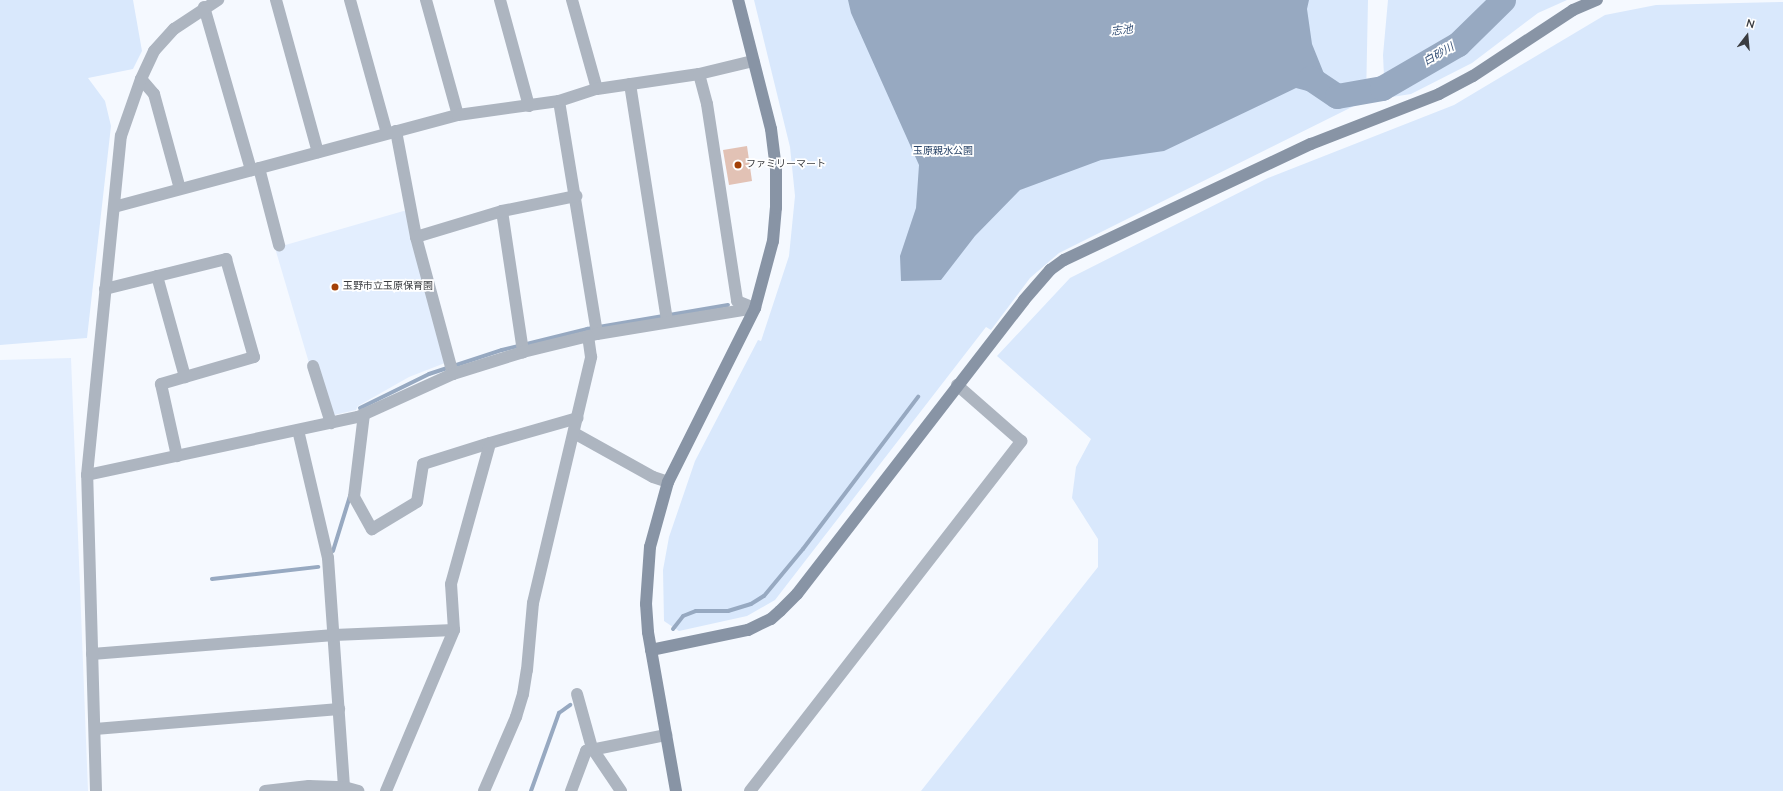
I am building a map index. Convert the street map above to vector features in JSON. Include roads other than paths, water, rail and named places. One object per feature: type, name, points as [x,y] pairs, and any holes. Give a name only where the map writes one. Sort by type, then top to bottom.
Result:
[{"type":"street","points":[[96,791],[87,475],[121,136],[141,79],[154,51],[174,29],[204,7],[218,0]]},
{"type":"street","points":[[276,0],[318,152]]},
{"type":"street","points":[[350,0],[392,132],[416,237],[452,369]]},
{"type":"street","points":[[426,0],[458,115]]},
{"type":"street","points":[[500,0],[529,106]]},
{"type":"street","points":[[572,0],[597,89]]},
{"type":"street","points":[[676,791],[651,650],[646,604],[646,575],[650,547],[668,482],[755,308],[773,241],[776,208],[776,169],[771,129],[738,0]]},
{"type":"street","points":[[651,650],[748,630],[771,619],[780,612],[797,594],[1038,282],[1064,260],[1311,144],[1439,94],[1473,76],[1573,10],[1597,0]]},
{"type":"street","points":[[204,7],[279,245]]},
{"type":"street","points":[[114,207],[458,115],[559,101],[597,89],[699,74],[753,61]]},
{"type":"street","points":[[699,74],[707,104],[738,301],[755,308]]},
{"type":"street","points":[[141,79],[154,94],[180,189]]},
{"type":"street","points":[[630,84],[666,317]]},
{"type":"street","points":[[484,791],[516,717],[523,694],[527,670],[533,603],[578,418],[591,356],[594,331],[576,196],[559,101]]},
{"type":"street","points":[[416,237],[502,211],[576,196]]},
{"type":"street","points":[[502,211],[522,347]]},
{"type":"street","points":[[105,289],[226,259],[254,357],[161,384],[177,456]]},
{"type":"street","points":[[157,276],[185,376]]},
{"type":"street","points":[[87,475],[331,423],[364,414],[452,369],[522,347],[666,317],[755,308]]},
{"type":"street","points":[[313,366],[331,423]]},
{"type":"street","points":[[750,791],[1021,442],[957,385]]},
{"type":"street","points":[[364,414],[354,497],[372,529],[417,502],[422,464],[578,418]]},
{"type":"street","points":[[298,430],[328,558],[344,787]]},
{"type":"street","points":[[574,434],[653,477],[668,482]]},
{"type":"street","points":[[386,791],[454,630],[451,584],[490,444]]},
{"type":"street","points":[[92,654],[334,635],[454,630]]},
{"type":"street","points":[[577,694],[592,748],[620,791]]},
{"type":"street","points":[[94,729],[339,709]]},
{"type":"street","points":[[572,790],[586,751],[592,748],[666,735]]},
{"type":"street","points":[[265,791],[286,790],[309,786],[344,787],[358,791]]},
{"type":"water","name":"志池","points":[[848,0],[1309,0],[1307,9],[1312,44],[1329,86],[1337,89],[1341,100],[1296,88],[1164,151],[1101,160],[1020,190],[975,236],[941,280],[901,281],[900,256],[916,208],[919,165],[851,13]]},
{"type":"waterway","name":"白砂川","points":[[1310,78],[1337,96],[1382,88],[1458,44],[1503,0]]},
{"type":"waterway","points":[[360,408],[429,374],[502,350],[587,329],[728,305]]},
{"type":"waterway","points":[[673,629],[683,616],[696,611],[728,611],[751,604],[764,596],[803,549],[918,397]]},
{"type":"waterway","points":[[333,551],[350,496]]},
{"type":"waterway","points":[[212,579],[318,567]]},
{"type":"waterway","points":[[531,791],[559,713],[570,705]]},
{"type":"place","name":"ファミリーマート","points":[[738,165]]},
{"type":"place","name":"玉野市立玉原保育園","points":[[335,287]]},
{"type":"park label","name":"玉原親水公園","points":[[943,152]]}]
